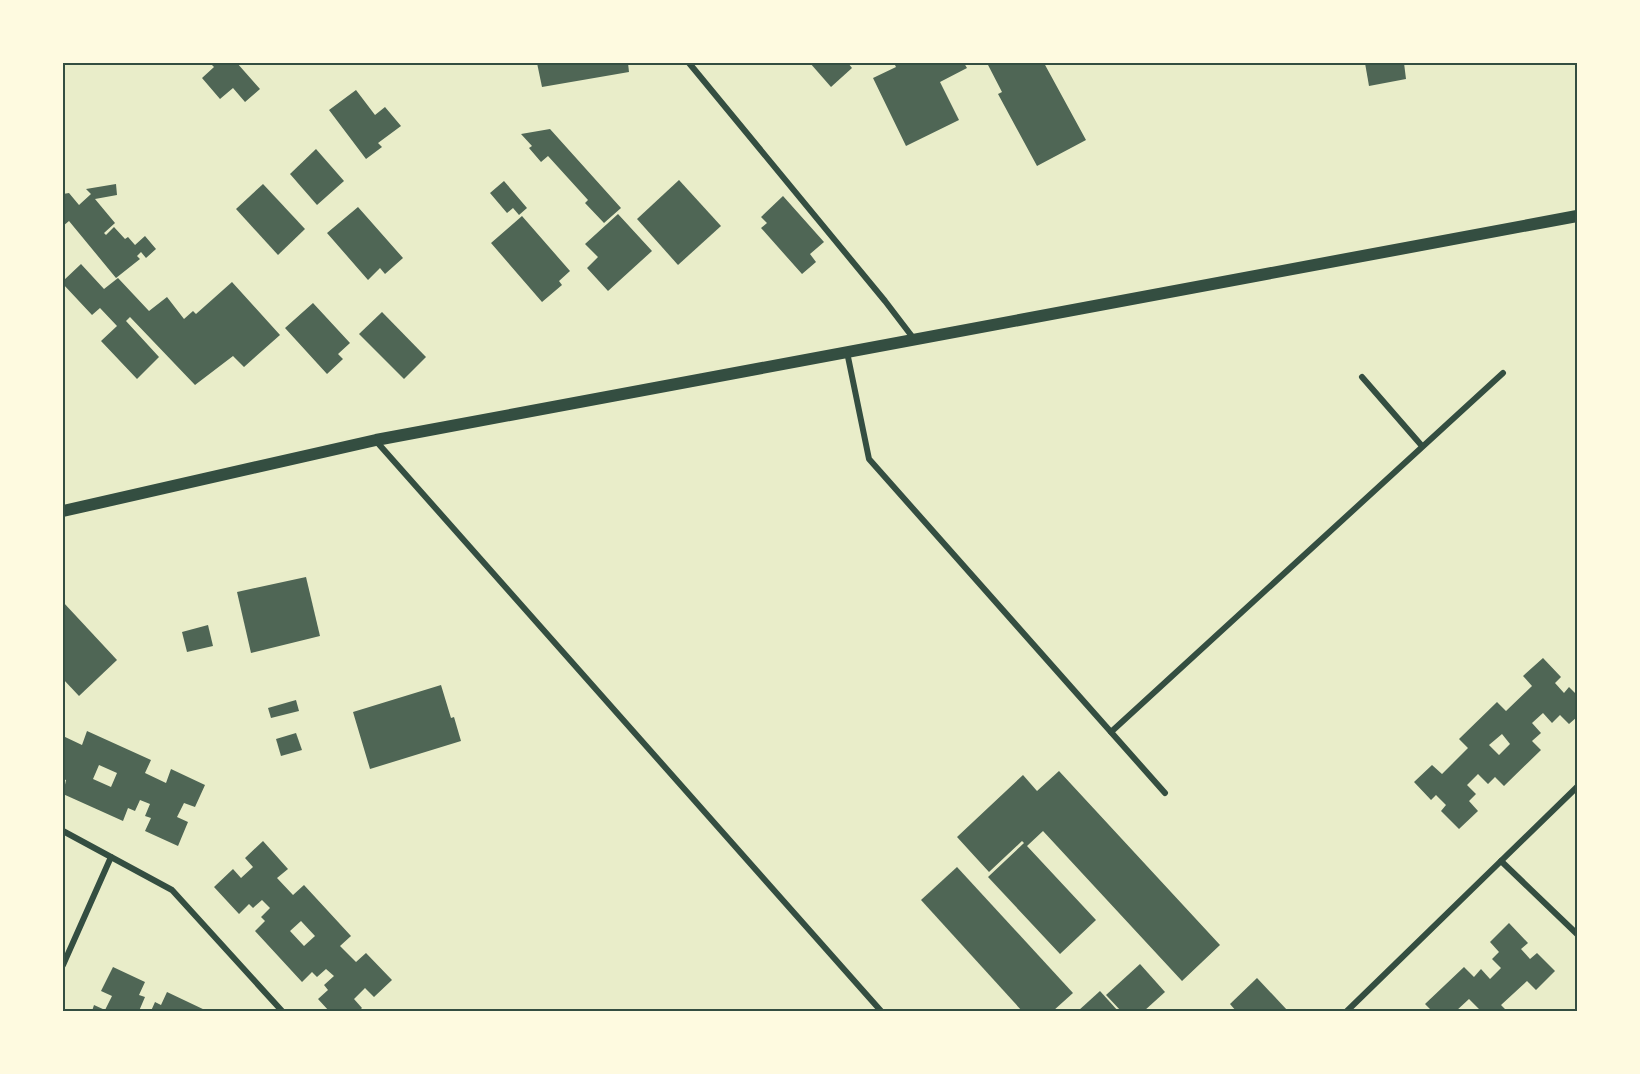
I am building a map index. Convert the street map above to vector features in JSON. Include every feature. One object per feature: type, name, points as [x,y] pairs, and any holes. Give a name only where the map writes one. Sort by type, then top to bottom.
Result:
[{"type":"main road","points":[[63,511],[376,440],[1577,216]]},
{"type":"street","points":[[689,63],[914,339]]},
{"type":"street","points":[[847,352],[869,459],[1165,793]]},
{"type":"street","points":[[1111,732],[1503,373]]},
{"type":"street","points":[[1362,377],[1422,446]]},
{"type":"street","points":[[376,440],[881,1011]]},
{"type":"street","points":[[1347,1011],[1577,787]]},
{"type":"street","points":[[63,831],[172,890],[282,1011]]},
{"type":"street","points":[[63,965],[111,857]]},
{"type":"street","points":[[1501,861],[1577,934]]},
{"type":"building","points":[[210,63],[237,63],[260,89],[245,102],[233,88],[220,99],[202,78],[214,67]]},
{"type":"building","points":[[537,63],[628,63],[629,72],[542,87]]},
{"type":"building","points":[[810,63],[848,63],[852,68],[831,87]]},
{"type":"building","points":[[894,63],[964,63],[967,68],[940,82],[959,120],[906,146],[873,78],[896,67]]},
{"type":"building","points":[[987,63],[1044,63],[1086,140],[1037,166],[998,94],[1002,92]]},
{"type":"building","points":[[1365,63],[1404,63],[1406,79],[1369,86]]},
{"type":"building","points":[[356,90],[375,115],[385,107],[401,126],[378,143],[382,147],[366,159],[329,110]]},
{"type":"building","points":[[550,129],[621,208],[604,223],[585,203],[588,200],[548,156],[541,162],[529,148],[532,146],[521,134]]},
{"type":"building","points":[[316,149],[344,181],[317,205],[290,174]]},
{"type":"building","points":[[679,180],[721,226],[678,265],[637,219]]},
{"type":"building","points":[[504,181],[527,208],[519,215],[513,208],[507,213],[490,193]]},
{"type":"building","points":[[116,184],[117,195],[95,199],[115,223],[104,233],[106,235],[114,227],[125,239],[128,237],[135,245],[145,236],[156,249],[146,258],[141,252],[137,256],[140,259],[116,278],[69,221],[63,226],[63,194],[69,193],[79,205],[91,194],[86,189]]},
{"type":"building","points":[[263,184],[305,229],[278,255],[236,209]]},
{"type":"building","points":[[783,196],[824,242],[810,254],[816,262],[802,274],[761,228],[767,223],[761,217]]},
{"type":"building","points":[[358,207],[403,258],[385,274],[380,268],[368,280],[327,233]]},
{"type":"building","points":[[618,214],[652,251],[608,291],[587,268],[598,257],[585,244]]},
{"type":"building","points":[[522,216],[570,271],[559,281],[562,285],[542,302],[491,243]]},
{"type":"building","points":[[81,264],[104,289],[118,278],[149,311],[167,297],[184,319],[193,311],[196,314],[232,282],[280,335],[244,367],[233,356],[195,385],[130,317],[126,321],[159,357],[137,379],[101,341],[117,326],[100,308],[92,315],[63,284],[63,281]]},
{"type":"building","points":[[313,303],[350,343],[338,354],[343,359],[327,374],[285,328]]},
{"type":"building","points":[[382,312],[426,357],[404,379],[359,334]]},
{"type":"building","points":[[306,577],[320,636],[251,653],[237,592]]},
{"type":"building","points":[[63,602],[117,660],[79,696],[63,679]]},
{"type":"building","points":[[208,625],[213,646],[187,652],[182,632]]},
{"type":"building","points":[[1543,658],[1561,677],[1555,683],[1564,693],[1569,687],[1577,695],[1577,717],[1569,724],[1560,715],[1552,723],[1543,713],[1532,723],[1541,733],[1532,741],[1541,750],[1504,786],[1495,777],[1488,784],[1478,774],[1467,785],[1476,794],[1469,801],[1478,811],[1459,829],[1441,811],[1446,805],[1436,795],[1431,800],[1414,782],[1432,765],[1442,774],[1468,748],[1459,739],[1497,702],[1506,711],[1532,686],[1523,676]],"holes":[[[1502,734],[1510,744],[1499,755],[1489,745]]]},
{"type":"building","points":[[441,685],[461,741],[370,769],[353,712]]},
{"type":"building","points":[[296,700],[299,711],[271,718],[268,708]]},
{"type":"building","points":[[87,731],[151,760],[145,773],[166,783],[171,769],[205,785],[195,807],[184,803],[177,817],[188,822],[178,846],[145,831],[151,818],[145,816],[150,804],[140,800],[135,811],[128,808],[123,821],[63,794],[66,780],[63,779],[65,766],[63,765],[63,736],[82,745]],"holes":[[[99,765],[117,773],[111,787],[93,779]]]},
{"type":"building","points":[[296,733],[302,750],[281,756],[276,739]]},
{"type":"building","points":[[1059,771],[1220,945],[1182,981],[1043,831],[1027,846],[1096,920],[1060,954],[988,877],[1024,843],[1022,841],[989,872],[957,837],[1023,775],[1037,791]]},
{"type":"building","points":[[263,841],[288,869],[277,878],[293,895],[304,885],[351,936],[340,946],[356,962],[366,953],[392,980],[374,997],[365,988],[354,999],[362,1008],[359,1011],[329,1011],[318,999],[328,990],[324,985],[334,976],[326,969],[317,977],[312,972],[302,982],[255,931],[265,921],[261,917],[270,908],[262,900],[253,908],[249,904],[239,914],[214,887],[233,869],[241,878],[253,867],[245,858]],"holes":[[[301,921],[315,936],[304,946],[290,931]]]},
{"type":"building","points":[[957,867],[1073,993],[1053,1011],[1022,1011],[921,900]]},
{"type":"building","points":[[1509,923],[1528,943],[1521,949],[1530,959],[1537,953],[1555,971],[1536,990],[1527,981],[1501,1005],[1507,1011],[1477,1011],[1479,1009],[1469,999],[1456,1011],[1432,1011],[1425,1004],[1464,967],[1474,977],[1481,969],[1490,979],[1501,968],[1492,959],[1499,952],[1490,942]]},
{"type":"building","points":[[1140,964],[1165,992],[1144,1011],[1121,1011],[1106,995]]},
{"type":"building","points":[[113,967],[145,982],[139,995],[145,997],[139,1011],[92,1011],[94,1005],[105,1010],[112,996],[101,991]]},
{"type":"building","points":[[1257,978],[1288,1011],[1236,1011],[1230,1004]]},
{"type":"building","points":[[1100,991],[1118,1011],[1078,1011]]},
{"type":"building","points":[[167,992],[207,1011],[151,1011],[155,1002],[161,1005]]}]
